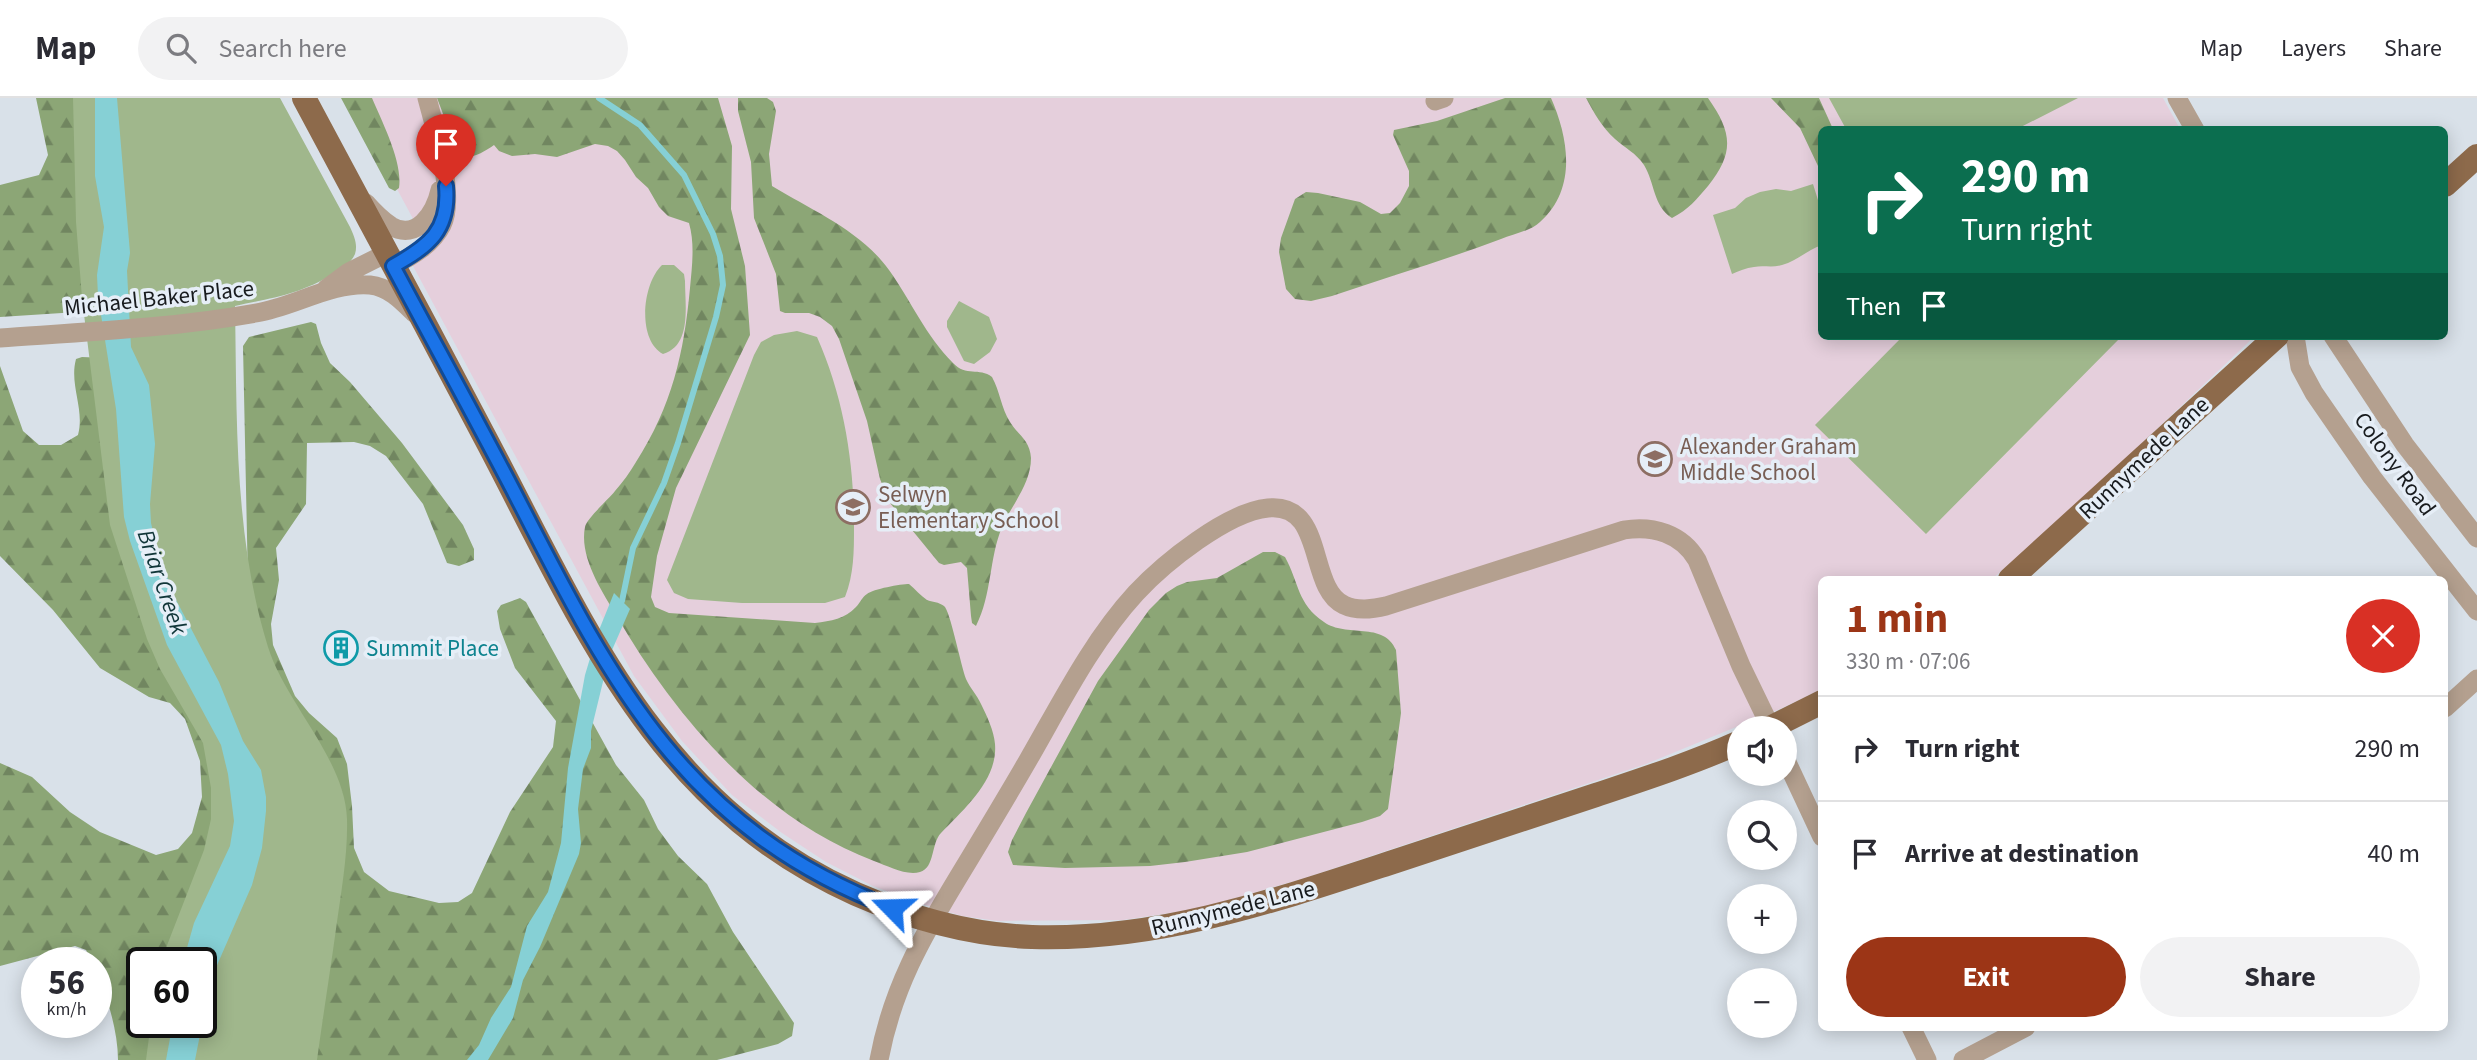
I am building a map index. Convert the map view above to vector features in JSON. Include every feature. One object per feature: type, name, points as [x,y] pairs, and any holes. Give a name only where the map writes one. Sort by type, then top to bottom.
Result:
[{"type":"main road","name":"Runnymede Lane","points":[[304,98],[610,671],[676,761],[722,808],[797,864],[819,877],[870,900],[931,921],[999,934],[1051,937],[1136,932],[1213,918],[1280,900],[1647,778],[1727,747]]},
{"type":"main road","points":[[2448,182],[2477,156]]},
{"type":"main road","name":"Runnymede Lane","points":[[2013,576],[2273,340]]},
{"type":"main road","points":[[1795,716],[1818,704]]},
{"type":"street","points":[[320,293],[349,272],[417,253],[442,225],[447,200],[436,131],[427,98]]},
{"type":"street","points":[[2176,98],[2193,126]]},
{"type":"street","points":[[356,194],[390,225],[402,230],[413,229],[423,225],[433,211],[443,172]]},
{"type":"street","points":[[320,293],[364,285],[384,289],[406,304],[427,329]]},
{"type":"street","name":"Michael Baker Place","points":[[0,338],[170,324],[260,312],[320,293]]},
{"type":"street","name":"Colony Road","points":[[2295,340],[2297,358],[2308,383],[2372,477],[2477,611]]},
{"type":"street","name":"Colony Road","points":[[2336,340],[2405,445],[2477,538]]},
{"type":"street","points":[[879,1060],[894,1003],[917,947],[1096,647],[1118,614],[1165,565],[1237,518],[1266,508],[1287,511],[1307,529],[1328,587],[1337,600],[1344,605],[1378,608],[1624,530],[1641,527],[1667,533],[1686,544],[1692,551],[1765,716]]},
{"type":"street","points":[[2448,705],[2477,680]]},
{"type":"street","points":[[1797,784],[1818,828]]},
{"type":"street","points":[[1913,1031],[1927,1060]]},
{"type":"street","points":[[1963,1060],[2018,1031]]},
{"type":"shaded area","points":[[348,98],[2163,98],[2178,126],[1818,126],[1818,340],[2251,340],[2064,517],[1995,576],[1818,576],[1818,691],[1780,709],[1763,716],[1727,716],[1727,731],[1646,764],[1305,878],[1197,909],[1123,920],[998,921],[962,916],[915,902],[873,886],[826,862],[732,795],[682,741],[634,676],[406,253],[425,241]]},
{"type":"green space","points":[[36,98],[262,98],[262,300],[0,317],[0,185],[39,175],[48,155]]},
{"type":"green space","points":[[73,98],[280,98],[355,240],[356,250],[351,260],[322,280],[286,294],[235,306],[239,478],[257,606],[276,668],[336,775],[344,797],[347,819],[344,874],[317,1060],[146,1060],[149,1038],[217,1038],[217,947],[166,947],[204,850],[211,819],[211,788],[203,743],[160,669],[147,639],[110,525],[82,298],[76,222]]},
{"type":"green space","points":[[341,98],[372,98],[398,166],[399,188],[395,191],[389,188]]},
{"type":"green space","points":[[437,98],[718,98],[732,146],[731,209],[745,266],[750,335],[676,488],[657,556],[651,597],[655,607],[669,613],[815,623],[842,617],[852,611],[870,592],[900,585],[909,584],[927,600],[944,606],[966,679],[988,719],[995,744],[991,770],[985,782],[969,804],[938,837],[931,861],[925,870],[909,873],[897,870],[833,843],[759,792],[694,727],[665,691],[598,585],[588,562],[585,527],[636,462],[659,420],[674,378],[684,335],[690,288],[692,247],[689,223],[668,216],[625,160],[608,146],[595,144],[557,157],[535,154],[512,156],[499,151],[494,145],[473,156],[459,156]]},
{"type":"green space","points":[[738,98],[767,98],[773,102],[776,111],[769,154],[772,186],[850,232],[877,256],[943,353],[963,370],[992,377],[1007,417],[1028,447],[1031,458],[1028,477],[1002,527],[985,602],[976,626],[972,623],[967,568],[961,562],[944,565],[939,563],[890,503],[880,479],[867,421],[832,326],[809,313],[780,311],[776,274],[754,218],[751,162],[738,111]]},
{"type":"green space","points":[[1505,98],[1551,98],[1562,130],[1566,163],[1564,179],[1552,209],[1540,222],[1522,232],[1332,296],[1311,301],[1295,299],[1286,289],[1279,252],[1281,238],[1295,199],[1306,192],[1318,193],[1360,202],[1381,214],[1390,213],[1400,203],[1409,186],[1409,171],[1393,135],[1394,130],[1437,121]]},
{"type":"green space","points":[[1586,98],[1708,98],[1726,132],[1723,163],[1696,200],[1672,218],[1661,207],[1644,165],[1606,130]]},
{"type":"green space","points":[[1771,98],[1819,98],[1832,126],[1818,126],[1818,166],[1800,128]]},
{"type":"green space","points":[[1829,98],[2078,98],[2023,126],[1844,126]]},
{"type":"green space","points":[[1813,184],[1818,200],[1818,247],[1782,265],[1751,267],[1732,274],[1713,215],[1735,208],[1746,198],[1760,192],[1776,189],[1791,191]]},
{"type":"green space","points":[[662,265],[674,265],[684,274],[686,301],[683,334],[672,350],[663,354],[649,337],[645,311],[650,285]]},
{"type":"green space","points":[[959,301],[989,317],[997,339],[990,352],[974,364],[964,361],[947,327],[947,321]]},
{"type":"green space","points":[[311,322],[316,324],[330,363],[350,382],[402,443],[463,525],[474,549],[474,560],[459,566],[447,563],[423,504],[386,456],[370,446],[354,442],[307,443],[306,504],[276,548],[279,580],[271,624],[273,645],[295,696],[309,713],[337,738],[347,764],[354,848],[364,872],[389,891],[439,903],[458,902],[472,893],[510,812],[553,747],[556,721],[515,668],[500,629],[497,611],[501,605],[520,598],[526,602],[616,765],[644,800],[658,829],[678,856],[707,884],[733,932],[794,1023],[792,1036],[778,1044],[717,1060],[118,1060],[112,1020],[112,947],[21,947],[21,960],[0,966],[0,763],[32,777],[70,812],[100,832],[156,855],[178,849],[192,833],[202,797],[200,761],[185,719],[170,703],[149,697],[100,668],[53,610],[0,556],[0,366],[23,431],[39,445],[61,445],[78,435],[80,425],[74,378],[76,359],[155,360],[248,584],[243,346],[249,337]]},
{"type":"green space","points":[[797,331],[817,337],[834,383],[846,430],[854,503],[854,554],[845,597],[825,603],[742,603],[688,599],[674,593],[667,580],[754,355],[761,342],[774,335]]},
{"type":"green space","points":[[1899,340],[2118,340],[1926,534],[1815,425]]},
{"type":"green space","points":[[1263,552],[1275,552],[1285,557],[1303,600],[1324,622],[1333,627],[1383,636],[1396,650],[1401,713],[1388,809],[1380,816],[1362,822],[1247,852],[1185,862],[1150,866],[1065,868],[1013,865],[1008,852],[1026,813],[1098,681],[1149,610],[1177,586],[1217,578]]},
{"type":"water","name":"Briar Creek","points":[[95,98],[117,98],[130,253],[127,271],[131,347],[149,385],[155,444],[151,523],[174,596],[219,682],[243,741],[261,770],[266,797],[262,848],[252,885],[217,965],[217,947],[187,947],[194,923],[230,846],[234,821],[228,774],[221,745],[167,645],[124,517],[116,409],[98,296],[97,275],[104,227],[95,176]]},
{"type":"water","points":[[614,593],[630,609],[609,657],[591,731],[591,748],[583,769],[578,809],[581,843],[579,854],[540,947],[523,980],[513,1018],[488,1060],[467,1060],[479,1045],[491,1018],[511,987],[527,926],[548,892],[561,843],[568,768],[585,675]]},
{"type":"water","points":[[170,1038],[199,1038],[195,1060],[166,1060]]},
{"type":"waterway","points":[[599,98],[640,125],[684,175],[713,234],[720,256],[723,285],[678,443],[664,483],[633,548],[622,601]]},
{"type":"place","name":"Alexander Graham Middle School","points":[[1655,459]]},
{"type":"place","name":"Selwyn Elementary School","points":[[853,507]]},
{"type":"place","name":"Summit Place","points":[[341,648]]},
{"type":"route","points":[[446,186],[447,206],[442,225],[417,253],[393,266],[610,671],[676,761],[741,824],[819,877],[892,908]]}]
